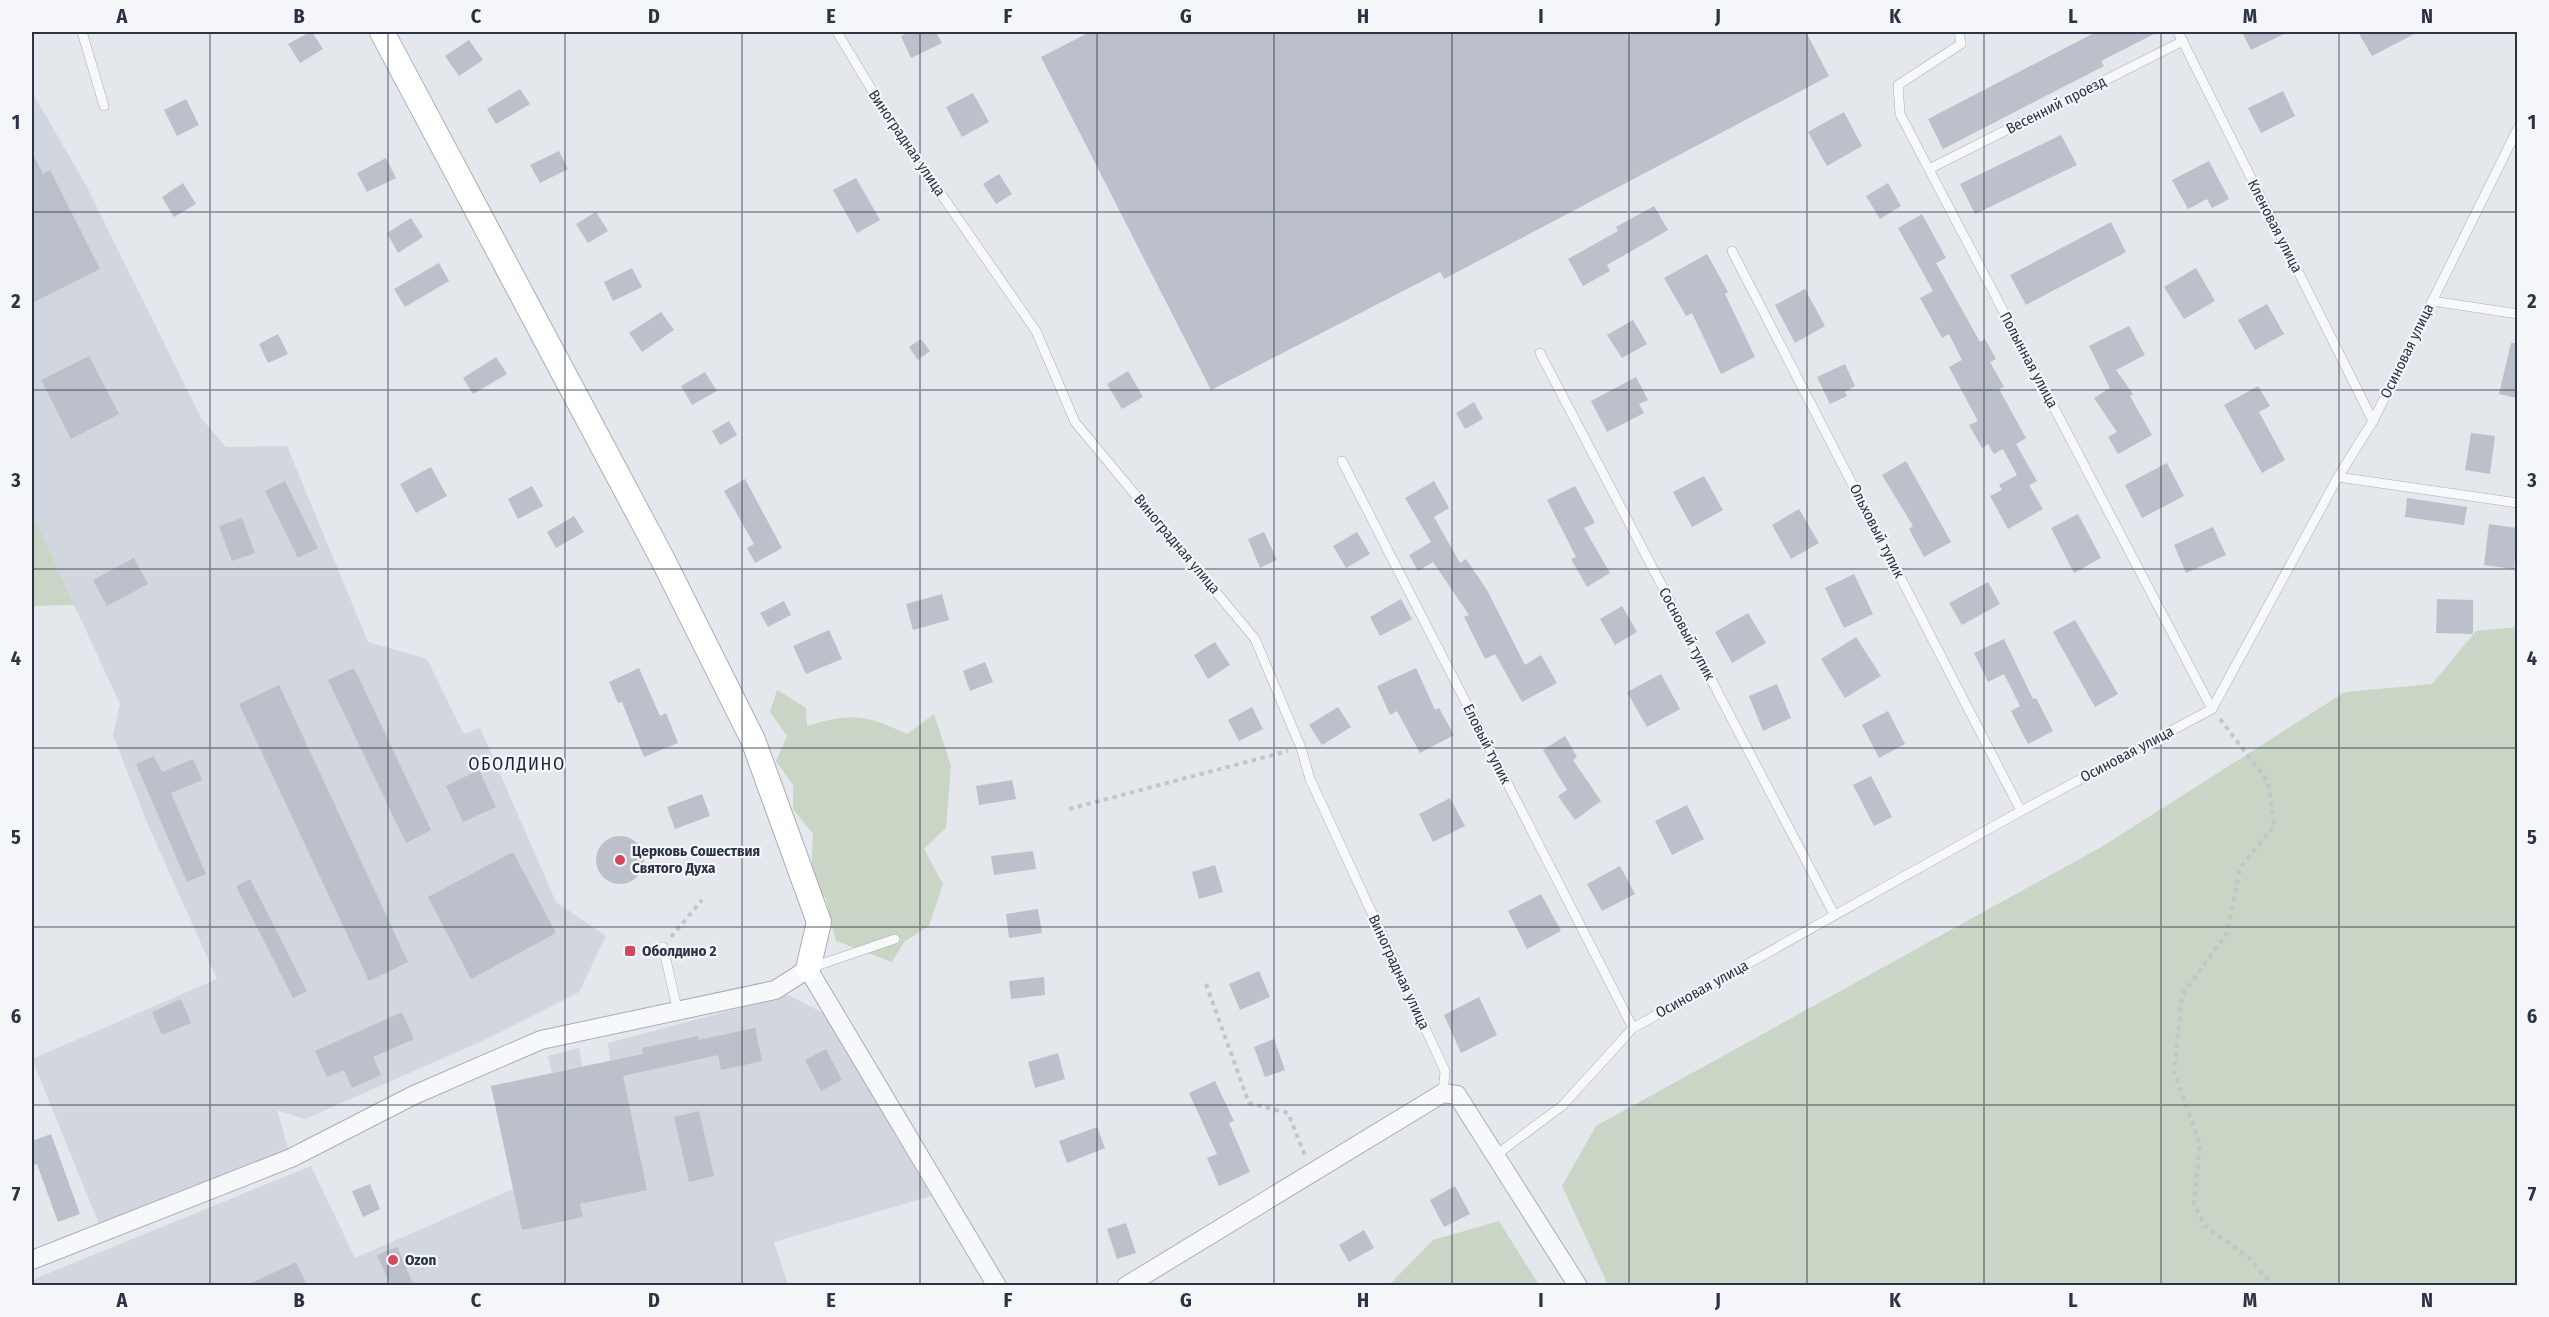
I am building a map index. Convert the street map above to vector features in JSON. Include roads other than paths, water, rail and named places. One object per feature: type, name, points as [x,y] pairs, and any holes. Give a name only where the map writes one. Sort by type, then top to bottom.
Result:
[{"type":"street","points":[[383,32],[663,560],[753,740],[819,922],[808,969],[997,1286]]},
{"type":"street","points":[[32,1260],[291,1158],[414,1095],[541,1040],[775,990],[808,969]]},
{"type":"street","points":[[1126,1286],[1443,1093],[1456,1095],[1578,1286]]},
{"type":"lane","points":[[82,32],[104,106]]},
{"type":"lane","name":"Виноградная улица","points":[[837,32],[893,125],[1036,331],[1075,422],[1255,639],[1301,748],[1310,779],[1445,1071],[1443,1093]]},
{"type":"lane","name":"Полынная улица","points":[[1959,32],[1961,44],[1898,85],[1900,114],[2212,709]]},
{"type":"lane","name":"Весенний проезд","points":[[1929,169],[2180,36]]},
{"type":"lane","name":"Кленовая улица","points":[[2180,36],[2373,421]]},
{"type":"lane","name":"Осиновая улица","points":[[1496,1155],[1562,1106],[1633,1028],[1834,914],[2212,709],[2338,477],[2373,421],[2517,128]]},
{"type":"lane","name":"Ольховый тупик","points":[[1732,251],[2021,811]]},
{"type":"lane","points":[[2432,301],[2517,314]]},
{"type":"lane","name":"Сосновый тупик","points":[[1540,353],[1834,914]]},
{"type":"lane","name":"Еловый тупик","points":[[1342,461],[1633,1028]]},
{"type":"lane","points":[[2338,477],[2517,503]]},
{"type":"lane","points":[[808,969],[894,939]]},
{"type":"lane","points":[[663,947],[678,1012]]},
{"type":"place","name":"Церковь Сошествия Святого Духа","points":[[620,860]]},
{"type":"place","name":"Оболдино 2","points":[[630,951]]},
{"type":"place","name":"Ozon","points":[[393,1260]]},
{"type":"district","name":"ОБОЛДИНО","points":[[517,764]]}]
